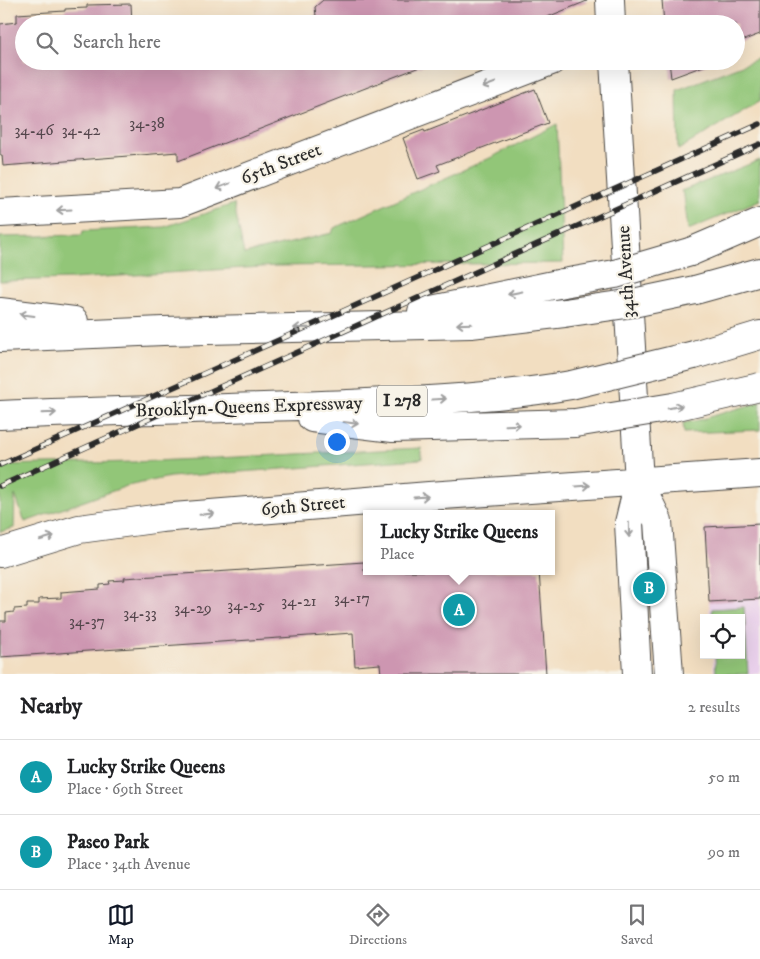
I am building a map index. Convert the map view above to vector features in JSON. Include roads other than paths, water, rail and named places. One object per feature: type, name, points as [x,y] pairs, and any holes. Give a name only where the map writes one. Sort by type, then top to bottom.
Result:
[{"type":"main road","points":[[610,0],[611,15]]},
{"type":"main road","name":"65th Street","points":[[0,214],[180,203],[527,70]]},
{"type":"main road","name":"34th Avenue","points":[[615,70],[638,482],[629,523],[637,674]]},
{"type":"main road","points":[[350,328],[563,283],[615,274],[690,252],[760,222]]},
{"type":"main road","points":[[0,338],[163,331],[471,324],[633,303],[695,290],[760,272]]},
{"type":"main road","points":[[0,312],[163,331]]},
{"type":"main road","name":"Brooklyn-Queens Expressway","points":[[0,415],[233,408],[467,398],[520,393],[571,385],[694,355],[760,335]]},
{"type":"main road","points":[[233,408],[393,428],[575,423],[673,407],[760,387]]},
{"type":"main road","name":"69th Street","points":[[0,553],[79,529],[161,518],[760,473]]},
{"type":"main road","name":"34th Avenue","points":[[638,482],[658,521],[669,674]]},
{"type":"railway","points":[[0,465],[760,124]]},
{"type":"railway","points":[[0,486],[760,144]]},
{"type":"place","name":"Paseo Park","points":[[649,588]]},
{"type":"place","name":"Lucky Strike Queens","points":[[459,610]]}]
